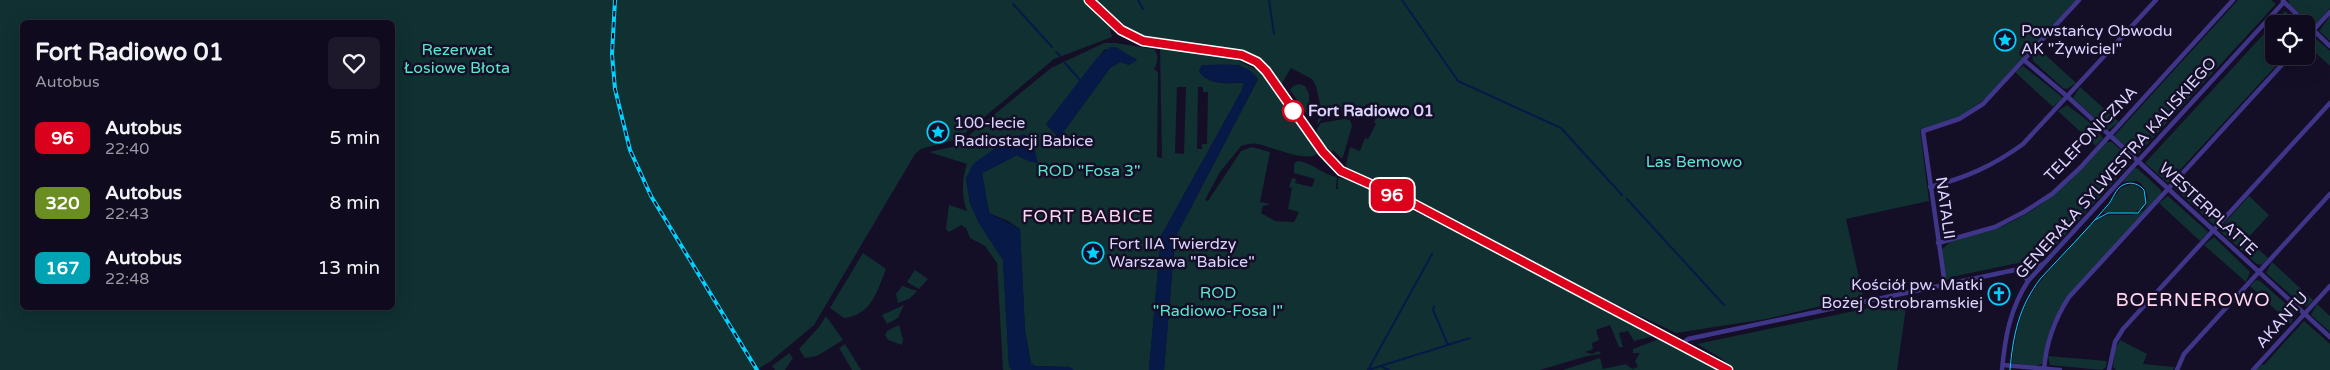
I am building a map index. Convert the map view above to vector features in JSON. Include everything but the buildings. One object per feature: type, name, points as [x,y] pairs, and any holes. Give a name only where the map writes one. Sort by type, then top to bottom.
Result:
[{"type":"main road","points":[[1089,0],[1121,30],[1143,41],[1242,55],[1253,60],[1266,71],[1323,152],[1341,171],[1410,202],[1682,344],[1728,370]]},
{"type":"street","points":[[2024,60],[2079,0]]},
{"type":"street","points":[[1930,187],[1958,180],[1999,161],[2022,144],[2068,97],[2156,0]]},
{"type":"street","name":"TELEFONICZNA","points":[[1938,243],[1995,227],[2052,194],[2073,174],[2232,0]]},
{"type":"street","points":[[2283,1],[2297,15]]},
{"type":"street","name":"GENERAŁA SYLWESTRA KALISKIEGO","points":[[2002,367],[2009,319],[2016,301],[2028,281],[2283,1]]},
{"type":"street","points":[[2315,29],[2330,12]]},
{"type":"street","points":[[2315,33],[2330,46]]},
{"type":"street","name":"WESTERPLATTE","points":[[2024,60],[2068,97],[2108,136],[2330,338]]},
{"type":"street","name":"NATALII","points":[[1944,286],[1922,133],[1971,112],[1993,94],[2024,60]]},
{"type":"street","points":[[2044,369],[2045,353],[2054,325],[2069,297],[2282,65]]},
{"type":"street","points":[[2109,370],[2115,342],[2123,330],[2330,103]]},
{"type":"street","points":[[2176,370],[2184,354],[2330,194]]},
{"type":"street","points":[[1682,344],[1688,339],[2043,264]]},
{"type":"street","points":[[2013,270],[2020,271],[2028,281]]},
{"type":"street","name":"AKANTU","points":[[2253,370],[2330,286]]},
{"type":"street","points":[[2002,367],[2060,370]]},
{"type":"green space","name":"Rezerwat Łosiowe Błota","points":[[0,0],[1084,0],[1109,25],[1112,37],[1054,59],[958,139],[921,149],[915,154],[814,325],[771,361],[758,369],[736,333],[733,333],[755,370],[0,370]]},
{"type":"green space","name":"Las Bemowo","points":[[1092,0],[2076,0],[1988,97],[1957,118],[1920,130],[1929,201],[1846,219],[1863,296],[1766,319],[1676,333],[1557,276],[1556,273],[1547,271],[1404,197],[1347,170],[1346,165],[1350,147],[1360,151],[1365,138],[1368,139],[1376,124],[1374,122],[1379,113],[1367,104],[1358,112],[1329,109],[1317,125],[1321,109],[1316,86],[1312,79],[1291,68],[1281,85],[1260,58],[1246,52],[1162,42],[1152,38],[1148,40],[1131,32]]},
{"type":"green space","points":[[2238,0],[2271,0],[2276,4],[2138,154],[2135,155],[2114,136]]},
{"type":"green space","points":[[2288,0],[2330,0],[2330,8],[2315,25],[2315,15],[2301,15],[2290,5]]},
{"type":"green space","points":[[2285,11],[2289,15],[2281,15]]},
{"type":"green space","points":[[2330,16],[2330,41],[2319,31]]},
{"type":"green space","points":[[2265,33],[2265,65],[2277,65],[2168,183],[2145,163]]},
{"type":"green space","points":[[2315,38],[2330,51],[2330,66],[2315,52]]},
{"type":"green space","points":[[1104,43],[1154,49],[1157,59],[1154,69],[1158,72],[1157,157],[1162,158],[1160,48],[1228,56],[1262,72],[1319,152],[1307,157],[1257,144],[1241,146],[1220,172],[1205,200],[1208,201],[1241,151],[1252,147],[1270,152],[1260,202],[1271,204],[1263,206],[1261,213],[1275,221],[1294,222],[1299,212],[1288,209],[1292,188],[1289,187],[1292,178],[1296,179],[1295,183],[1312,187],[1315,179],[1294,173],[1294,164],[1297,161],[1303,162],[1337,177],[1336,189],[1338,189],[1338,178],[1352,180],[1531,269],[1654,336],[1634,341],[1628,331],[1619,333],[1623,347],[1619,347],[1610,325],[1596,330],[1599,340],[1592,343],[1593,349],[1585,352],[1592,354],[1599,351],[1601,354],[1587,356],[1540,370],[1164,370],[1175,238],[1258,79],[1239,65],[1202,65],[1199,71],[1208,79],[1219,83],[1244,83],[1241,92],[1161,236],[1149,370],[1074,370],[1069,367],[1035,366],[1031,364],[1025,331],[1020,229],[1008,221],[989,213],[982,173],[1017,155],[1037,163],[1033,143],[966,178],[970,203],[979,223],[1003,260],[1009,366],[1012,370],[1003,370],[997,263],[985,246],[970,238],[966,228],[961,225],[949,232],[946,229],[949,205],[967,211],[963,187],[967,164],[929,152],[956,146],[1051,68]],"holes":[[[1105,49],[1137,59],[1129,65],[1120,62],[1110,68],[1059,138],[1046,124]],[[1177,87],[1186,87],[1184,154],[1175,153]],[[1198,87],[1203,87],[1203,92],[1208,92],[1207,144],[1202,144],[1202,149],[1197,149]]]},
{"type":"green space","points":[[2038,48],[2076,83],[2067,89],[2063,88],[2033,61],[2032,55]]},
{"type":"green space","points":[[2023,66],[2061,96],[2062,99],[2053,107],[2015,72]]},
{"type":"green space","points":[[1299,84],[1305,86],[1309,94],[1309,102],[1311,102],[1313,113],[1309,117],[1290,90],[1293,86]]},
{"type":"green space","points":[[2080,87],[2119,122],[2108,130],[2073,98]]},
{"type":"green space","points":[[2067,105],[2088,121],[2103,138],[2096,146],[2058,111]]},
{"type":"green space","points":[[1344,119],[1350,120],[1352,126],[1343,157],[1341,158],[1333,150],[1331,153],[1338,160],[1336,162],[1312,132],[1312,129],[1317,137],[1317,129],[1321,123]]},
{"type":"green space","points":[[2106,142],[2112,142],[2130,158],[2129,165],[2048,254],[2042,258],[1951,277],[1951,279],[1946,280],[1940,250],[1949,243],[1998,228],[2030,212],[2057,192]]},
{"type":"green space","points":[[2135,168],[2161,190],[2161,195],[2068,297],[2052,324],[2042,364],[2035,366],[2012,363],[2018,327],[2023,313],[2028,300],[2044,277],[2091,224],[2106,216],[2135,214],[2145,209],[2148,197],[2144,187],[2137,181],[2122,182]]},
{"type":"green space","points":[[2181,179],[2222,217],[2214,225],[2174,188]]},
{"type":"green space","points":[[2132,184],[2144,193],[2143,208],[2133,213],[2103,213],[2121,188]]},
{"type":"green space","points":[[2168,196],[2208,232],[2200,241],[2159,203]]},
{"type":"green space","points":[[2249,196],[2269,215],[2247,239],[2268,258],[2262,265],[2257,264],[2220,231],[2221,227]]},
{"type":"green space","points":[[2214,237],[2250,272],[2246,282],[2204,245]]},
{"type":"green space","points":[[863,253],[886,269],[872,301],[867,307],[853,316],[844,318],[830,308]]},
{"type":"green space","points":[[2272,262],[2313,300],[2307,306],[2303,306],[2266,273]]},
{"type":"green space","points":[[915,270],[928,279],[919,289],[907,282]]},
{"type":"green space","points":[[2256,280],[2260,281],[2295,312],[2291,324],[2250,286]]},
{"type":"green space","points":[[902,286],[917,291],[909,299],[898,303],[896,294]]},
{"type":"green space","points":[[1907,300],[1897,370],[1735,370],[1721,358],[1697,344]]},
{"type":"green space","points":[[2317,304],[2330,316],[2330,332],[2311,315]]},
{"type":"green space","points":[[904,305],[898,318],[887,324],[882,315]]},
{"type":"green space","points":[[826,316],[843,340],[817,356],[805,358],[799,349],[819,327]]},
{"type":"green space","points":[[2304,321],[2330,344],[2330,370],[2256,370],[2262,364],[2264,365]]},
{"type":"green space","points":[[899,325],[903,339],[902,345],[888,340],[885,335],[887,331]]},
{"type":"green space","points":[[1659,339],[1718,370],[1563,370],[1600,358],[1603,369],[1626,364],[1632,369],[1638,367],[1635,361],[1640,353],[1633,353],[1633,349]]},
{"type":"green space","points":[[2120,340],[2147,354],[2143,364],[2174,367],[2173,370],[2116,370],[2113,367],[2115,350]]},
{"type":"green space","points":[[845,344],[861,370],[852,370],[839,348]]},
{"type":"green space","points":[[789,353],[793,358],[785,370],[775,370],[772,366]]},
{"type":"green space","points":[[2048,356],[2107,361],[2106,367],[2102,370],[2050,365]]},
{"type":"water","points":[[1110,47],[1116,47],[1137,60],[1129,65],[1120,62],[1110,68],[1059,138],[1046,124],[1096,59]]},
{"type":"water","points":[[1225,64],[1240,66],[1253,73],[1258,79],[1175,238],[1164,370],[1149,370],[1161,236],[1241,92],[1244,83],[1219,82],[1208,79],[1199,71],[1202,65]]},
{"type":"water","points":[[1024,134],[1033,143],[1038,163],[1028,161],[1017,155],[982,173],[989,213],[1020,229],[1025,331],[1031,363],[1035,366],[1069,367],[1074,370],[1012,370],[1009,366],[1003,260],[979,223],[970,203],[966,178],[973,164],[1007,140]]},
{"type":"waterway","points":[[1138,0],[1143,9]]},
{"type":"waterway","points":[[1269,0],[1274,34]]},
{"type":"waterway","points":[[1402,0],[1458,81],[1561,128],[1622,195]]},
{"type":"waterway","points":[[1013,4],[1052,47]]},
{"type":"waterway","points":[[1056,52],[1060,56]]},
{"type":"waterway","points":[[1065,63],[1080,80]]},
{"type":"waterway","points":[[1627,199],[1724,305]]},
{"type":"waterway","points":[[1368,370],[1432,254]]},
{"type":"waterway","points":[[1434,306],[1433,310],[1448,345]]},
{"type":"waterway","points":[[1368,370],[1470,338]]},
{"type":"waterway","points":[[1382,367],[1389,370]]},
{"type":"tram line","points":[[2010,370],[2018,321],[2027,299],[2041,278],[2109,204],[2120,187],[2132,183],[2144,190],[2146,203],[2138,213],[2108,213],[2095,220]]},
{"type":"railway","points":[[615,0],[612,54],[615,89],[630,150],[651,196],[757,370]]},
{"type":"bus line","name":"96","points":[[1089,0],[1121,30],[1137,39],[1159,45],[1242,55],[1257,62],[1266,71],[1323,152],[1341,171],[1357,180],[1410,202],[1682,344],[1728,370]]},
{"type":"place","name":"Powstańcy Obwodu AK \"Żywiciel\"","points":[[2005,40]]},
{"type":"place","name":"Fort Radiowo 01","points":[[1293,111]]},
{"type":"place","name":"100-lecie Radiostacji Babice","points":[[938,132]]},
{"type":"place","name":"Fort IIA Twierdzy Warszawa \"Babice\"","points":[[1093,253]]},
{"type":"place","name":"Kościół pw. Matki Bożej Ostrobramskiej","points":[[1999,294]]},
{"type":"district","name":"FORT BABICE","points":[[1088,216]]},
{"type":"district","name":"BOERNEROWO","points":[[2193,300]]},
{"type":"park label","name":"ROD \"Fosa 3\"","points":[[1089,171]]},
{"type":"park label","name":"ROD \"Radiowo-Fosa I\"","points":[[1218,302]]}]
